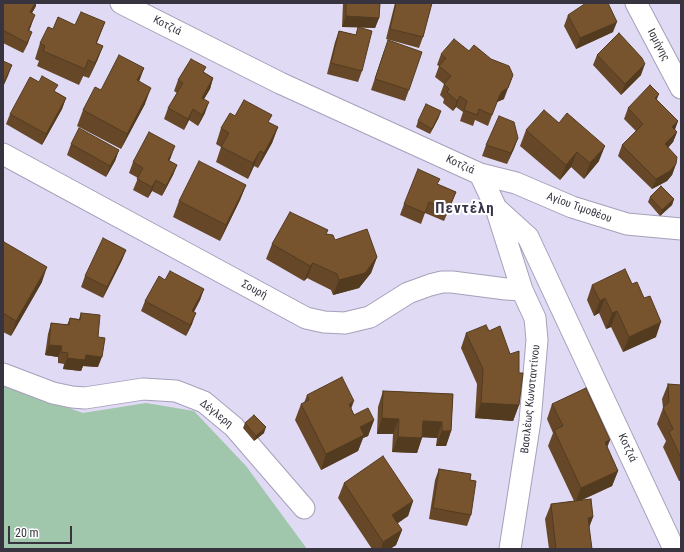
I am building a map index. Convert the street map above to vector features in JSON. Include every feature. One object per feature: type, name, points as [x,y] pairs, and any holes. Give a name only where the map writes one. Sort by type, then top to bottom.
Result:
[{"type":"street","name":"Κοτζιά","points":[[121,3],[280,83],[480,174],[496,208],[528,237],[674,549]]},
{"type":"street","name":"Ισμήνης","points":[[636,3],[681,88]]},
{"type":"street","name":"Σουρή","points":[[3,154],[306,318],[324,322],[345,323],[370,316],[408,293],[442,282],[522,290]]},
{"type":"street","name":"Αγίου Τιμοθέου","points":[[480,174],[516,183],[572,207],[627,224],[681,229]]},
{"type":"street","name":"Βασιλέως Κωνσταντίνου","points":[[496,208],[522,290],[535,318],[537,354],[530,421],[510,549]]},
{"type":"street","name":"Δέγλερη","points":[[3,374],[53,392],[72,397],[85,398],[143,389],[176,391],[204,402],[234,427],[304,508]]},
{"type":"green space","points":[[3,385],[83,413],[146,403],[194,411],[246,466],[307,549],[3,549]]},
{"type":"building","points":[[3,3],[35,3],[30,12],[35,15],[28,30],[32,32],[27,43],[3,30]]},
{"type":"building","points":[[346,3],[380,3],[379,18],[346,16]]},
{"type":"building","points":[[396,3],[432,3],[423,37],[390,29]]},
{"type":"building","points":[[586,3],[608,3],[617,22],[580,38],[568,15]]},
{"type":"building","points":[[81,12],[105,22],[96,43],[103,46],[95,63],[88,60],[85,69],[43,51],[45,46],[40,43],[48,27],[53,29],[58,17],[75,25]]},
{"type":"building","points":[[358,27],[372,31],[362,71],[331,63],[339,31],[356,35]]},
{"type":"building","points":[[619,33],[642,58],[645,64],[625,84],[597,55]]},
{"type":"building","points":[[454,39],[469,51],[474,45],[491,59],[509,66],[513,75],[508,88],[501,92],[492,115],[479,109],[477,115],[464,110],[467,101],[460,96],[457,101],[447,92],[449,89],[444,84],[451,76],[439,66],[446,58],[441,54]]},
{"type":"building","points":[[388,40],[422,52],[409,90],[375,79]]},
{"type":"building","points":[[119,55],[144,68],[137,80],[151,88],[127,134],[83,110],[95,87],[101,90]]},
{"type":"building","points":[[191,59],[206,67],[203,72],[213,78],[202,98],[209,102],[202,115],[193,109],[188,119],[168,108],[183,83],[178,80]]},
{"type":"building","points":[[3,61],[12,65],[3,84]]},
{"type":"building","points":[[42,76],[58,85],[54,91],[66,98],[46,134],[10,114],[30,77],[39,82]]},
{"type":"building","points":[[650,85],[659,94],[655,98],[678,121],[672,127],[677,132],[665,144],[677,157],[676,164],[670,171],[656,179],[622,145],[643,124],[628,108]]},
{"type":"building","points":[[244,100],[272,115],[268,122],[278,127],[264,153],[260,151],[253,163],[221,147],[229,133],[221,128],[230,113],[235,116]]},
{"type":"building","points":[[426,104],[441,111],[432,129],[418,121]]},
{"type":"building","points":[[544,110],[559,123],[567,113],[605,146],[590,163],[577,152],[566,165],[526,130]]},
{"type":"building","points":[[499,116],[514,122],[518,138],[511,153],[486,145]]},
{"type":"building","points":[[79,128],[119,150],[110,166],[71,144]]},
{"type":"building","points":[[149,132],[175,146],[168,160],[177,165],[166,186],[156,180],[152,187],[137,179],[143,168],[133,162]]},
{"type":"building","points":[[199,161],[246,185],[226,225],[179,201]]},
{"type":"building","points":[[418,169],[440,179],[437,184],[456,192],[448,210],[429,202],[425,213],[404,204]]},
{"type":"building","points":[[661,186],[674,199],[662,210],[650,197]]},
{"type":"building","points":[[290,212],[328,230],[326,234],[333,235],[335,240],[367,229],[377,257],[365,273],[339,280],[337,274],[313,263],[310,266],[272,244]]},
{"type":"building","points":[[103,238],[126,250],[107,287],[85,276]]},
{"type":"building","points":[[4,242],[47,267],[16,321],[3,313]]},
{"type":"building","points":[[625,269],[632,284],[637,282],[644,298],[650,296],[661,322],[629,337],[617,311],[612,313],[605,298],[600,301],[592,285]]},
{"type":"building","points":[[170,271],[204,289],[192,311],[196,313],[190,325],[145,301],[159,276],[165,280]]},
{"type":"building","points":[[81,313],[100,315],[98,337],[105,338],[102,357],[86,355],[85,360],[67,358],[68,353],[61,352],[62,346],[49,345],[51,323],[69,325],[70,318],[80,320]]},
{"type":"building","points":[[486,325],[489,331],[500,326],[510,354],[519,351],[519,373],[523,373],[519,405],[481,403],[483,369],[466,333]]},
{"type":"building","points":[[342,377],[354,401],[349,404],[354,415],[368,408],[374,420],[360,427],[364,435],[326,454],[301,404],[309,400],[307,395]]},
{"type":"building","points":[[668,384],[681,385],[681,458],[669,432],[673,429],[663,408],[669,402]]},
{"type":"building","points":[[586,388],[610,440],[605,442],[618,471],[581,488],[554,430],[563,426],[552,404]]},
{"type":"building","points":[[383,391],[453,394],[451,431],[442,431],[442,422],[423,421],[422,438],[398,437],[399,419],[382,418]]},
{"type":"building","points":[[254,415],[266,427],[256,436],[245,423]]},
{"type":"building","points":[[383,456],[413,501],[392,515],[402,530],[383,542],[344,483]]},
{"type":"building","points":[[439,469],[471,474],[470,480],[476,481],[471,515],[433,508]]},
{"type":"building","points":[[591,499],[593,517],[588,518],[592,549],[556,549],[551,504]]},
{"type":"district","name":"Πεντέλη","points":[[465,209]]}]
